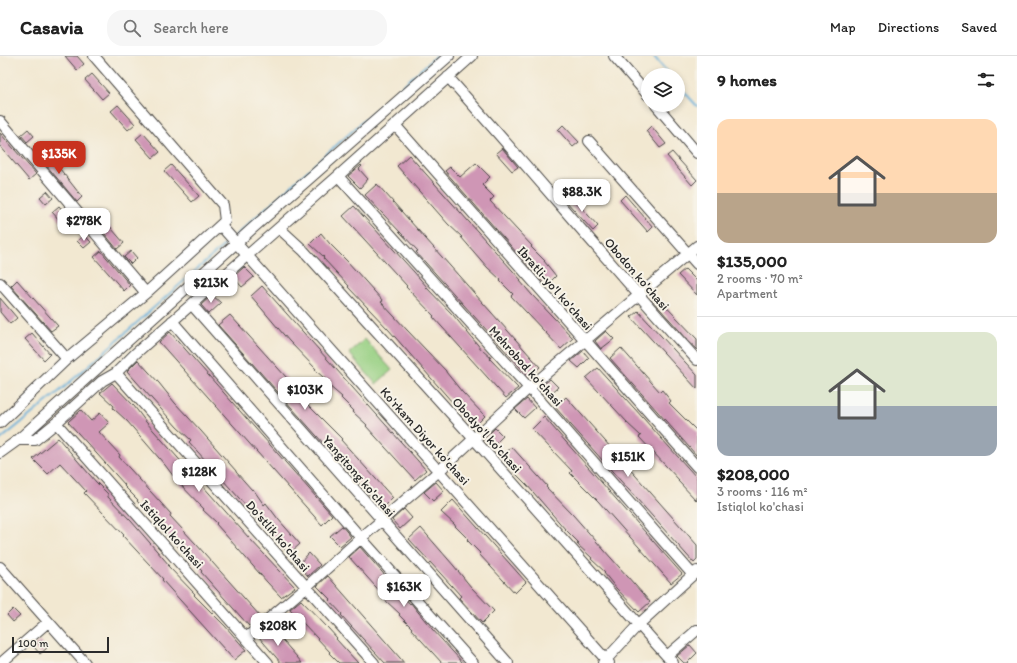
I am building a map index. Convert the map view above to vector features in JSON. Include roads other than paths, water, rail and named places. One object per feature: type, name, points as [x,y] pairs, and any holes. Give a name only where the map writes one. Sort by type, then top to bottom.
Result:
[{"type":"street","points":[[0,423],[67,359],[146,293],[225,221],[224,205],[94,56]]},
{"type":"street","points":[[0,453],[18,440],[236,243],[449,56]]},
{"type":"street","points":[[18,440],[35,440],[102,381],[116,373],[172,321],[248,256],[472,56]]},
{"type":"street","points":[[614,56],[641,87]]},
{"type":"street","name":"Obodon ko'chasi","points":[[448,77],[638,295],[697,360]]},
{"type":"street","points":[[662,112],[697,153]]},
{"type":"street","points":[[0,122],[146,293]]},
{"type":"street","name":"Ibratli-yo'l ko'chasi","points":[[395,125],[697,467]]},
{"type":"street","points":[[589,141],[697,264]]},
{"type":"street","name":"Mehrobod ko'chasi","points":[[338,176],[695,573]]},
{"type":"street","name":"Ko'rkam Diyor ko'chasi","points":[[221,226],[439,471],[606,662]]},
{"type":"street","name":"Obodyo'l ko'chasi","points":[[279,228],[303,250],[670,659]]},
{"type":"street","points":[[246,638],[439,471],[473,438],[529,388],[697,246]]},
{"type":"street","points":[[0,283],[67,359]]},
{"type":"street","name":"Yangitong ko'chasi","points":[[192,305],[381,521],[508,663]]},
{"type":"street","points":[[172,321],[361,538],[473,663]]},
{"type":"street","name":"Do'stlik ko'chasi","points":[[116,373],[374,663]]},
{"type":"street","name":"Istiqlol ko'chasi","points":[[56,423],[268,663]]},
{"type":"street","points":[[0,566],[85,663]]},
{"type":"street","points":[[606,662],[639,624],[695,573]]},
{"type":"street","points":[[1,663],[48,622]]},
{"type":"street","points":[[670,659],[697,630]]},
{"type":"waterway","points":[[235,236],[436,56]]},
{"type":"waterway","points":[[653,56],[664,68]]},
{"type":"waterway","points":[[685,93],[697,106]]},
{"type":"waterway","points":[[0,440],[61,390],[230,240]]}]
